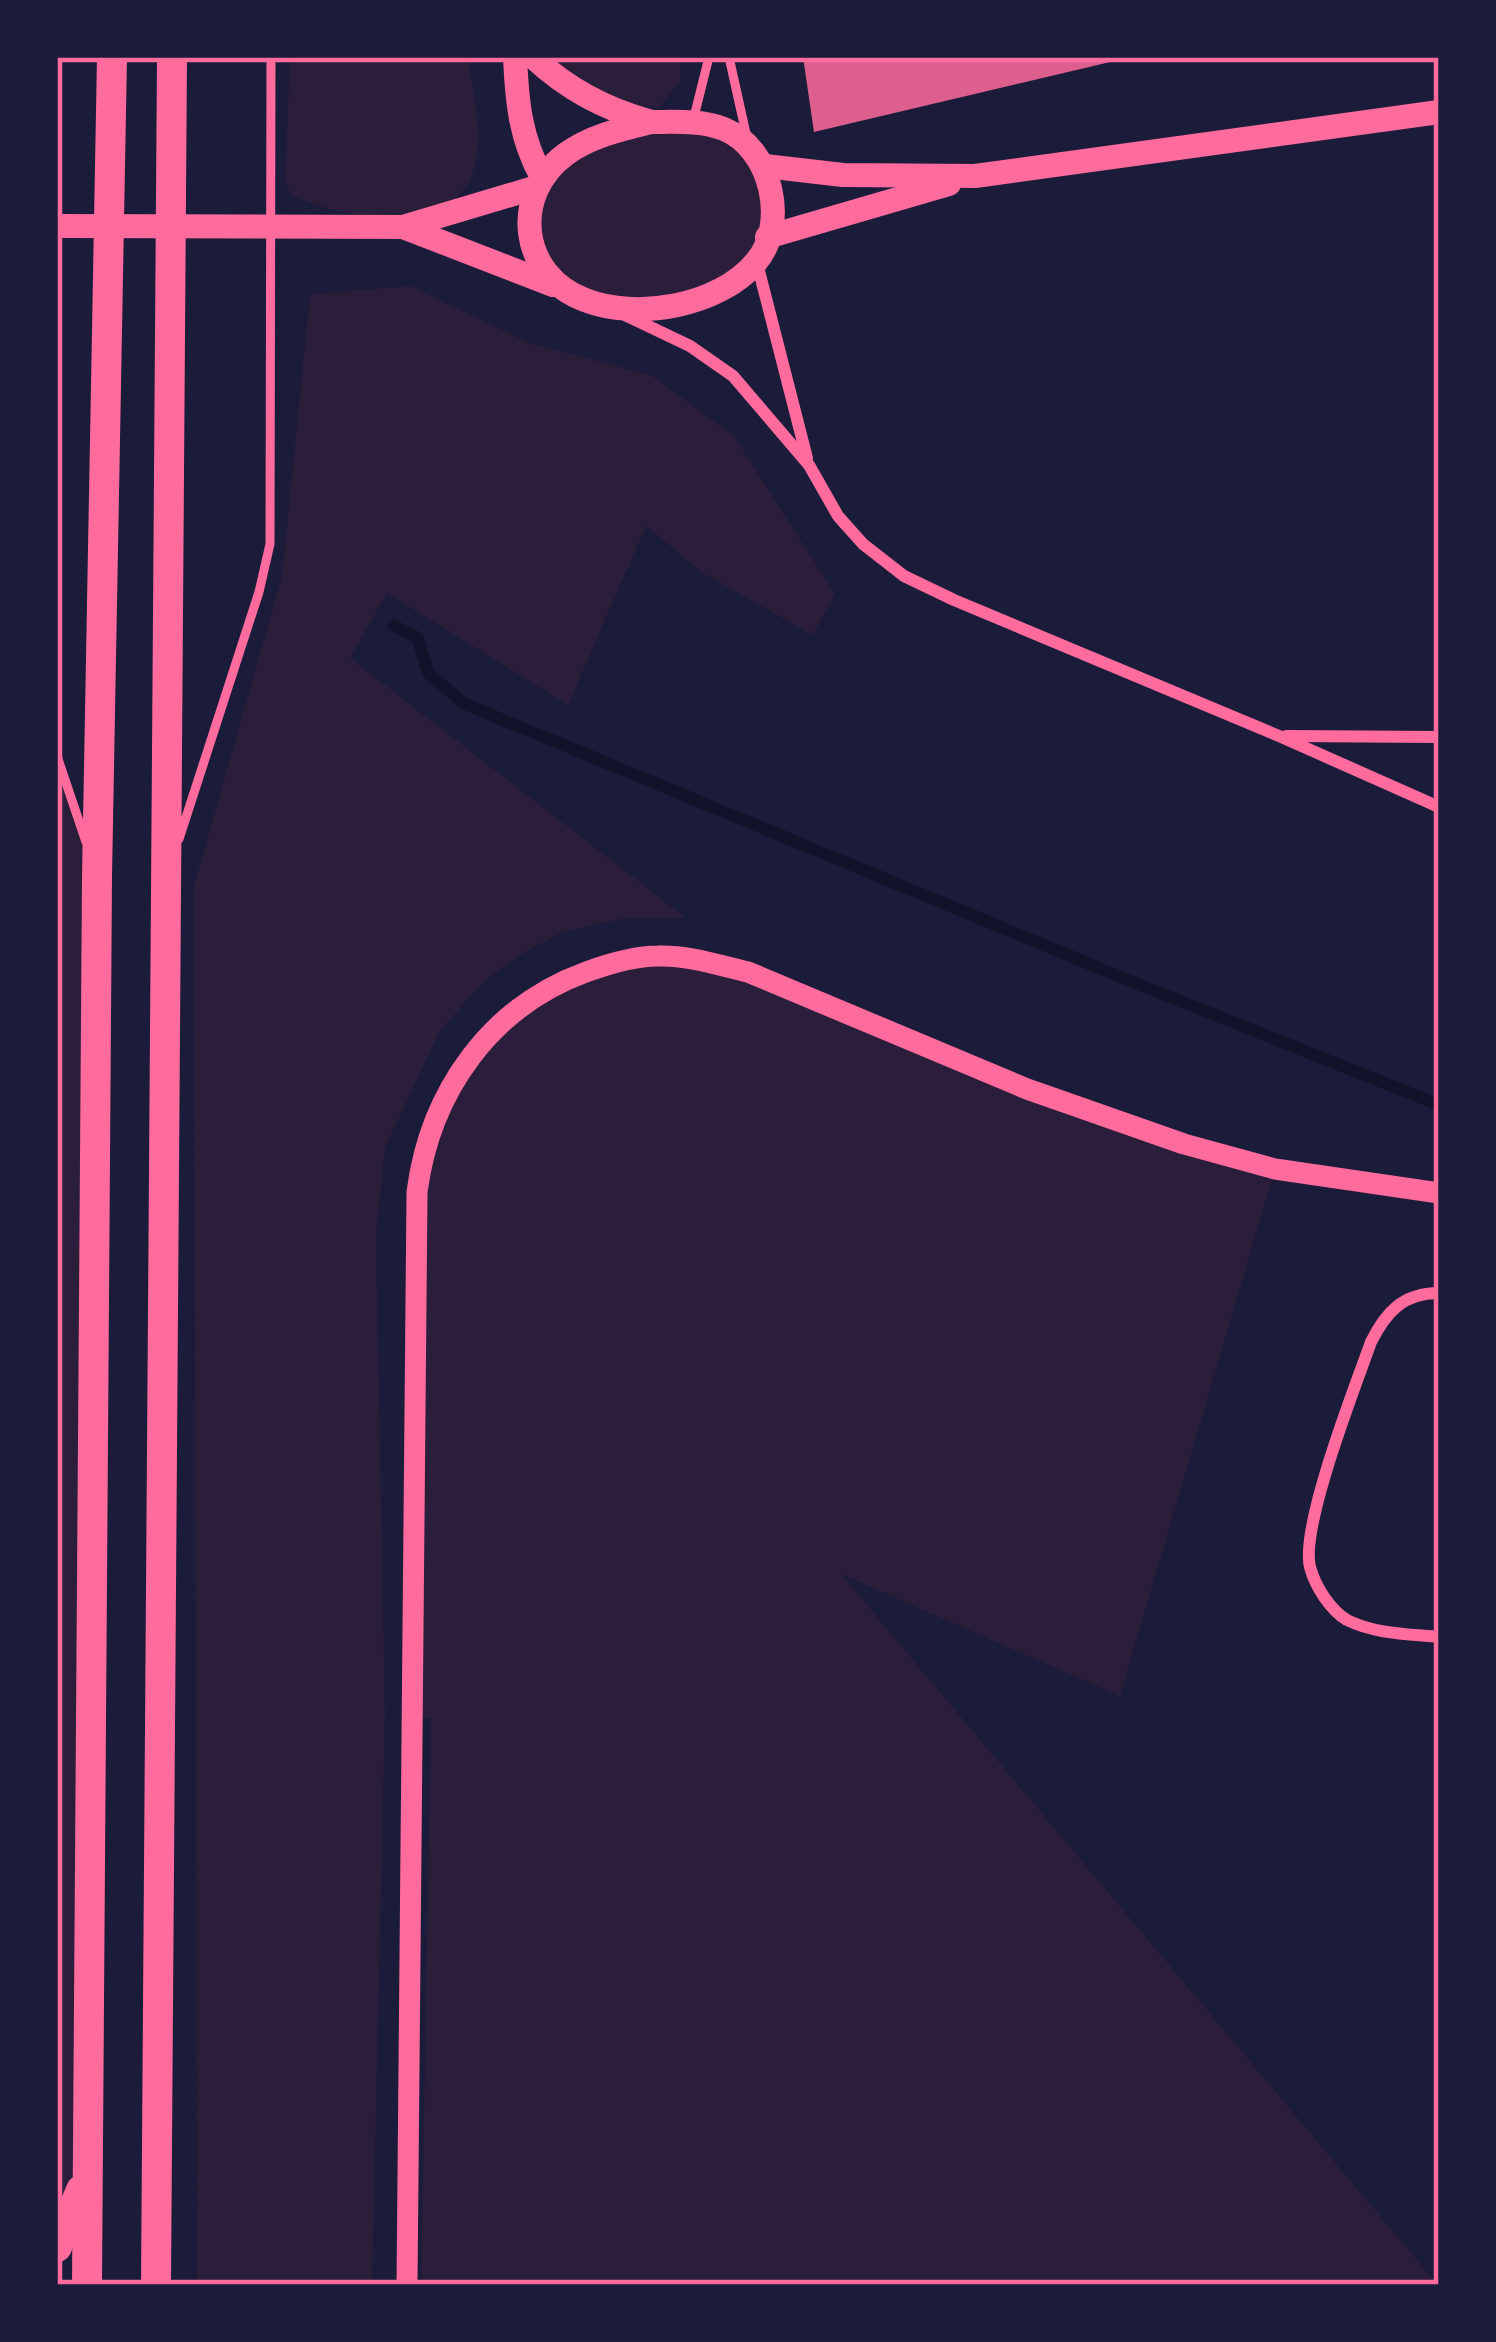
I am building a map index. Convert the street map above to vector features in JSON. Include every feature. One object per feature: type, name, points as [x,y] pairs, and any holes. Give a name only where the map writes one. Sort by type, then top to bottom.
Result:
[{"type":"highway","points":[[87,2285],[97,878],[112,57]]},
{"type":"highway","points":[[156,2285],[172,57]]},
{"type":"highway","points":[[57,2247],[88,2173]]},
{"type":"main road","points":[[515,57],[520,128],[540,182],[530,232],[538,265],[555,286]]},
{"type":"main road","points":[[400,227],[613,310],[656,308],[694,299],[727,285],[757,262],[772,203],[765,166],[748,143],[723,129],[651,122],[616,112],[580,95],[533,57]]},
{"type":"main road","points":[[765,166],[842,176],[975,176],[1439,112]]},
{"type":"main road","points":[[57,226],[400,227],[540,182],[567,154],[609,132],[651,122]]},
{"type":"main road","points":[[767,237],[975,176]]},
{"type":"street","points":[[757,262],[809,465]]},
{"type":"street","points":[[613,310],[690,346],[733,376],[809,465],[838,516],[863,544],[904,576],[1439,807]]},
{"type":"street","points":[[1279,736],[1439,737]]},
{"type":"street","points":[[407,2285],[418,1192],[423,1150],[441,1102],[466,1061],[499,1024],[539,992],[603,966],[656,956],[700,960],[748,972],[1027,1089],[1184,1144],[1275,1169],[1439,1192]]},
{"type":"street","points":[[1439,1293],[1420,1293],[1399,1303],[1382,1321],[1360,1371],[1310,1530],[1309,1566],[1324,1598],[1343,1618],[1374,1630],[1439,1636]]},
{"type":"lane","points":[[168,873],[259,592],[270,544],[271,57]]},
{"type":"lane","points":[[692,123],[709,57]]},
{"type":"lane","points":[[729,57],[748,143]]},
{"type":"lane","points":[[57,756],[97,878]]},
{"type":"shaded area","points":[[290,57],[468,57],[478,135],[476,160],[466,187],[448,204],[398,218],[340,211],[291,195],[285,180]]},
{"type":"shaded area","points":[[547,57],[680,57],[681,81],[658,108],[642,106],[599,92]]},
{"type":"shaded area","points":[[692,123],[765,166],[767,237],[727,285],[613,310],[538,264],[537,187],[567,153]]},
{"type":"shaded area","points":[[410,286],[532,344],[651,375],[734,436],[835,594],[813,635],[704,574],[646,526],[568,705],[387,593],[350,658],[686,918],[621,919],[563,932],[483,982],[439,1032],[385,1148],[376,1237],[385,1713],[372,2285],[197,2285],[194,886],[282,576],[310,294]]},
{"type":"shaded area","points":[[57,756],[97,877],[88,2173],[57,2247]]},
{"type":"shaded area","points":[[701,960],[1027,1089],[1275,1169],[1120,1696],[841,1574],[1438,2285],[421,2285],[431,1718],[411,1717],[423,1151],[499,1024],[603,966]]},
{"type":"building","points":[[803,57],[1123,57],[1123,59],[814,132]]},
{"type":"waterway","points":[[394,626],[418,638],[428,673],[465,704],[1439,1105]]}]
